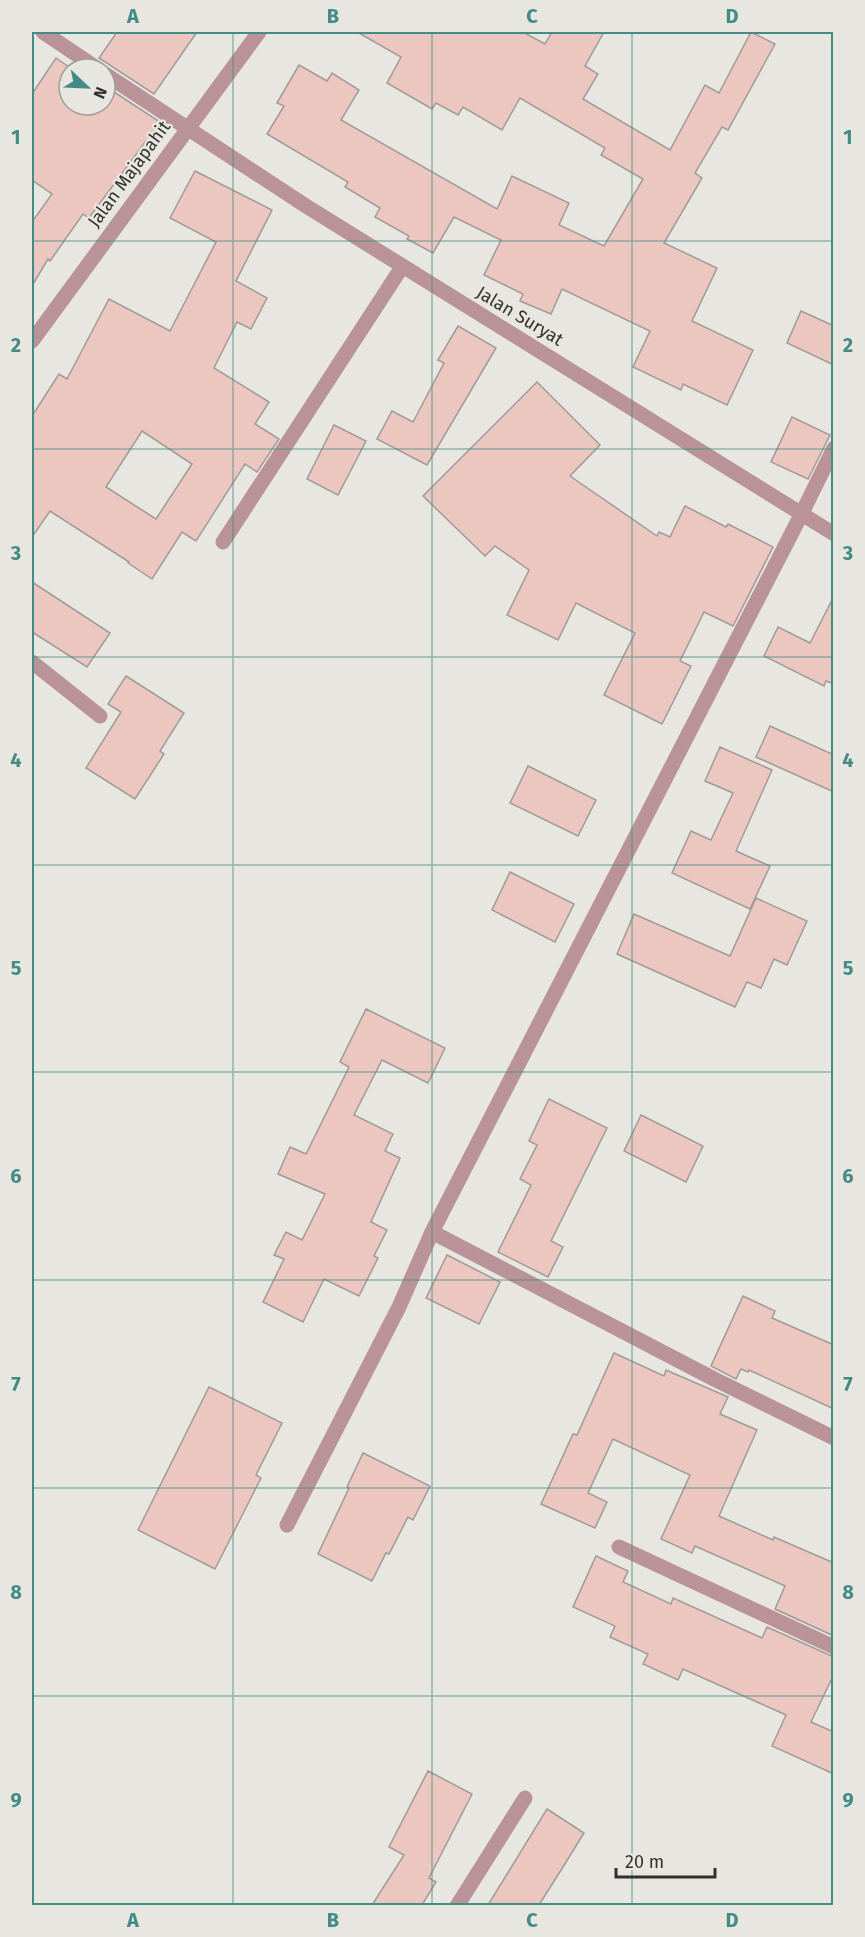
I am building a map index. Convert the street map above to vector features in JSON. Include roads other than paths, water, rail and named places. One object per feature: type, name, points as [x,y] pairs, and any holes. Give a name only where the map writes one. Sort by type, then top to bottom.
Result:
[{"type":"street","points":[[43,32],[80,57]]},
{"type":"street","name":"Jalan Majapahit","points":[[32,341],[259,32]]},
{"type":"street","name":"Jalan Suryat","points":[[117,82],[402,267],[834,534]]},
{"type":"street","points":[[223,542],[402,267]]},
{"type":"street","points":[[288,1525],[399,1307],[432,1232],[834,448]]},
{"type":"street","points":[[32,662],[100,716]]},
{"type":"street","points":[[432,1232],[714,1379],[834,1438]]},
{"type":"street","points":[[619,1546],[834,1647]]},
{"type":"street","points":[[457,1905],[525,1798]]}]
